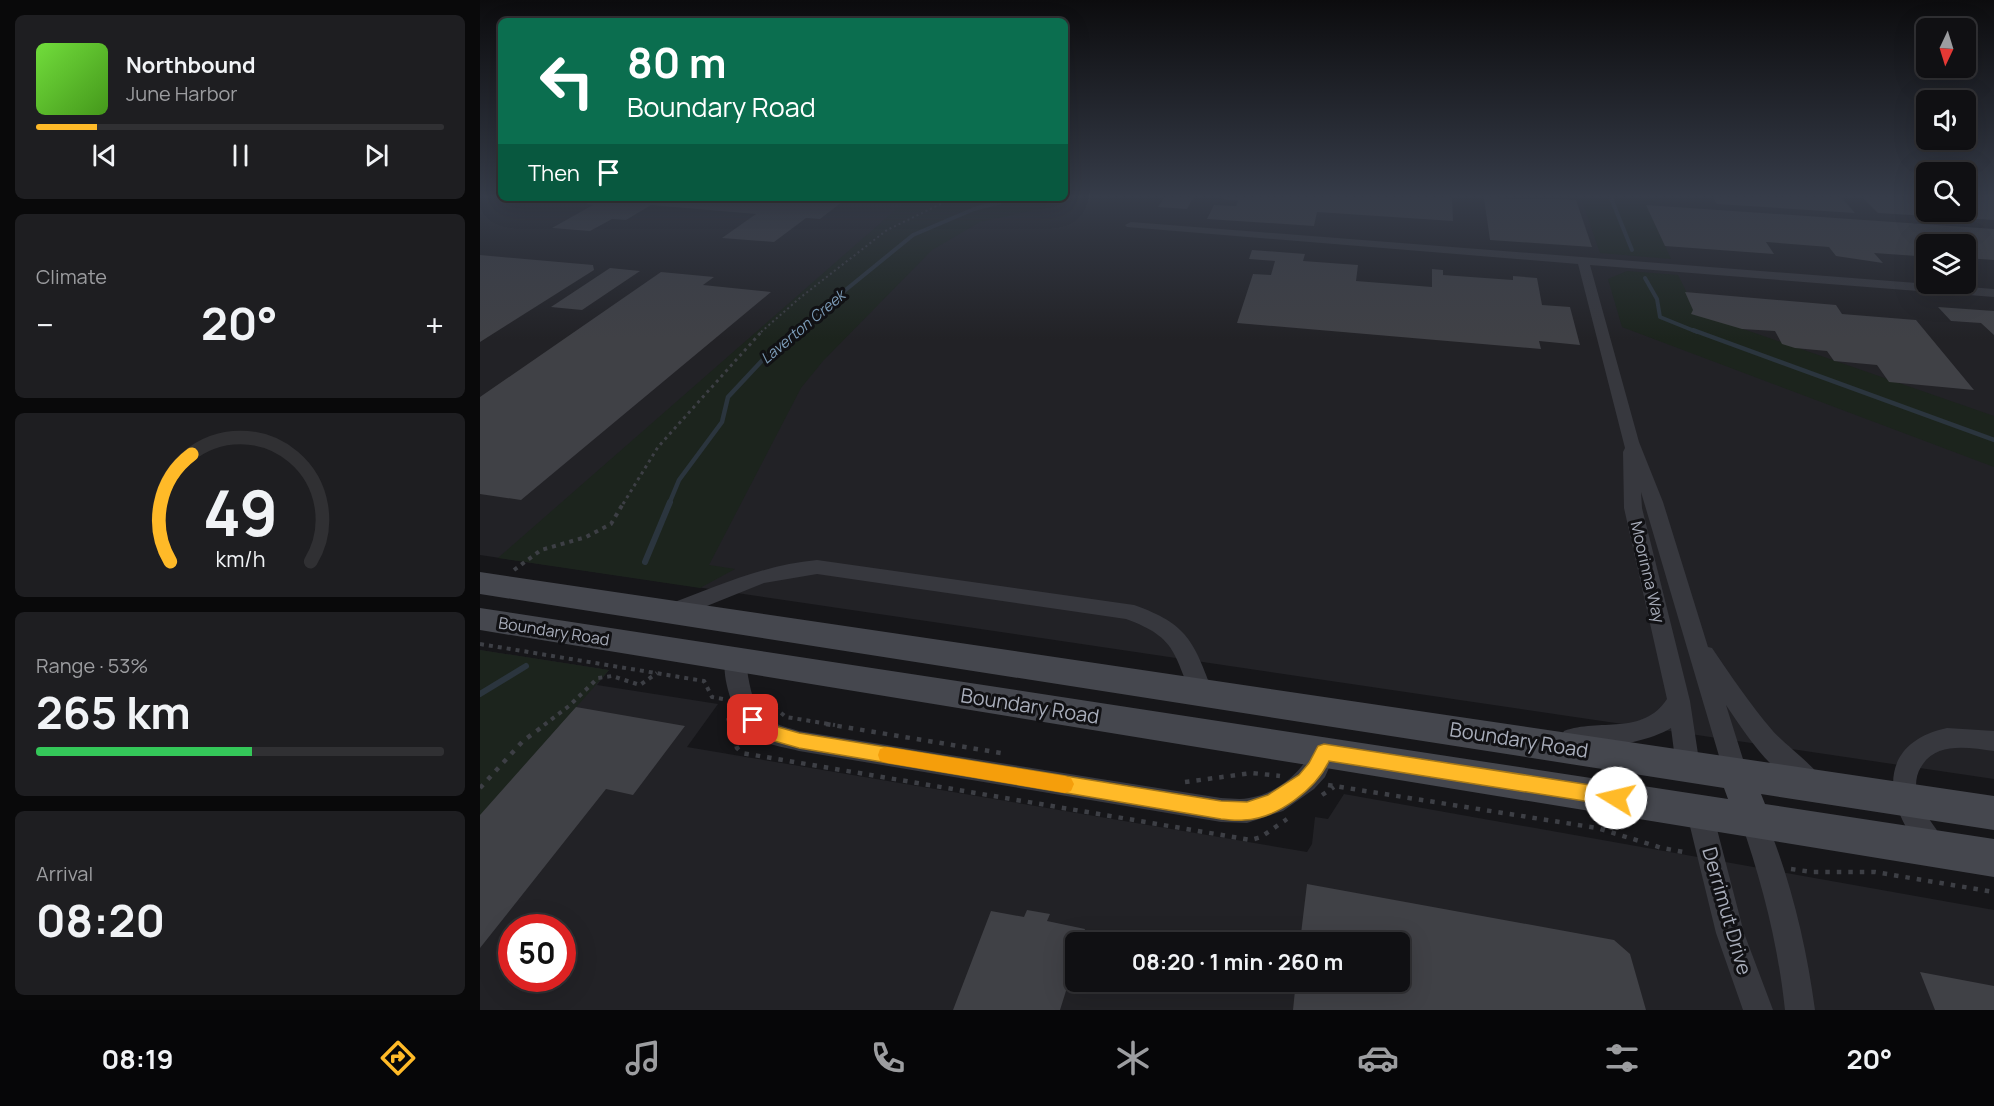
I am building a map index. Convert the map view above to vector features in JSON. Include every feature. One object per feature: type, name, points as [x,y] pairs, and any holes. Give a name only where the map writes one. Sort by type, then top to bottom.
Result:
[{"type":"main road","name":"Boundary Road","points":[[480,583],[1994,813]]},
{"type":"main road","name":"Boundary Road","points":[[480,619],[593,651],[735,659],[1994,858]]},
{"type":"main road","points":[[1276,704],[1304,725],[1316,737],[1324,752]]},
{"type":"main road","points":[[1688,766],[1699,810]]},
{"type":"main road","points":[[1736,775],[1753,819]]},
{"type":"street","points":[[1384,245],[1994,293]]},
{"type":"street","name":"Moorinna Way","points":[[1584,261],[1631,442],[1654,502],[1736,775]]},
{"type":"street","name":"Moorinna Way","points":[[1631,442],[1633,508],[1679,701],[1688,766]]},
{"type":"street","points":[[671,612],[766,573],[792,568],[817,567],[1126,611],[1153,619],[1172,632],[1185,646],[1202,693]]},
{"type":"street","name":"Moorinna Way","points":[[1695,640],[1775,751],[1797,772],[1823,788]]},
{"type":"street","points":[[735,659],[744,703],[753,720],[766,732],[799,741],[1221,810],[1247,812],[1274,803],[1305,781],[1316,769],[1324,752]]},
{"type":"street","points":[[1519,740],[1598,737],[1637,730],[1664,721],[1679,701]]},
{"type":"street","points":[[1934,848],[1906,800],[1903,777],[1913,757],[1934,741],[1951,738],[1994,741]]},
{"type":"street","name":"Derrimut Drive","points":[[1699,810],[1730,933],[1758,1010]]},
{"type":"street","points":[[1753,819],[1770,865],[1791,953],[1800,1010]]},
{"type":"path","points":[[520,575],[509,573],[541,550],[586,537],[610,524],[658,447],[753,342],[778,317],[868,245]]},
{"type":"path","points":[[480,644],[593,651],[657,673],[640,685],[612,676],[603,676],[595,680],[569,706],[523,741],[480,788]]},
{"type":"shaded area","points":[[480,245],[1916,245],[1916,294],[1976,294],[1976,245],[1994,245],[1994,779],[480,555]]},
{"type":"shaded area","points":[[855,245],[940,245],[932,250],[823,361],[801,388],[709,565],[735,569],[700,588],[498,558]]},
{"type":"shaded area","points":[[1597,245],[1665,245],[1671,259],[1600,253]]},
{"type":"shaded area","points":[[1627,271],[1678,275],[1697,313],[1994,416],[1994,467],[1622,327],[1608,279]]},
{"type":"shaded area","points":[[480,650],[609,670],[597,685],[718,704],[687,747],[1307,852],[1312,844],[1315,817],[1328,819],[1344,794],[1994,910],[1994,1010],[480,1010]]},
{"type":"shaded area","points":[[480,650],[609,670],[480,816]]},
{"type":"building","points":[[1565,245],[1591,245],[1592,247]]},
{"type":"building","points":[[1665,245],[1768,245],[1774,254],[1665,246]]},
{"type":"building","points":[[1805,245],[1916,245],[1916,256],[1874,253],[1883,263],[1836,256],[1829,247]]},
{"type":"building","points":[[1976,245],[1994,245],[1994,260],[1976,259]]},
{"type":"building","points":[[1252,250],[1305,254],[1303,261],[1358,265],[1356,281],[1432,287],[1432,269],[1443,270],[1443,275],[1513,280],[1513,276],[1537,278],[1542,305],[1570,307],[1580,345],[1539,341],[1541,349],[1237,323],[1253,274],[1271,275],[1275,261],[1249,259]]},
{"type":"building","points":[[480,255],[593,265],[594,270],[480,342]]},
{"type":"building","points":[[610,268],[640,271],[582,310],[551,307]]},
{"type":"building","points":[[661,272],[714,277],[703,285],[771,292],[521,500],[480,494],[480,397]]},
{"type":"building","points":[[1685,292],[1836,305],[1842,314],[1916,320],[1974,390],[1889,382],[1877,365],[1834,361],[1827,351],[1795,348],[1782,344],[1775,331],[1742,329],[1691,314],[1693,310]]},
{"type":"building","points":[[1938,307],[1994,311],[1994,335],[1981,323],[1951,321]]},
{"type":"building","points":[[576,707],[685,726],[633,795],[606,789],[507,914],[498,914],[498,925],[480,948],[480,815]]},
{"type":"building","points":[[1307,884],[1614,940],[1630,954],[1646,1010],[1293,1010],[1295,992],[1410,992],[1410,932],[1301,932]]},
{"type":"building","points":[[1027,910],[1050,914],[1047,921],[1085,929],[1084,932],[1065,932],[1066,992],[1060,1010],[953,1010],[991,911],[1024,917]]},
{"type":"building","points":[[1920,972],[1994,986],[1994,1010],[1935,1010]]},
{"type":"waterway","name":"Laverton Creek","points":[[794,332],[901,245]]},
{"type":"waterway","points":[[1630,245],[1632,250]]},
{"type":"waterway","points":[[1645,278],[1657,299],[1660,317],[1697,332]]},
{"type":"waterway","name":"Laverton Creek","points":[[669,504],[679,480],[722,422],[728,397],[771,351],[796,330]]},
{"type":"waterway","points":[[1693,330],[1994,440]]},
{"type":"waterway","name":"Laverton Creek","points":[[645,562],[670,502]]},
{"type":"waterway","name":"Laverton Creek","points":[[480,694],[526,666]]},
{"type":"slow traffic","points":[[887,755],[1065,784]]},
{"type":"route","points":[[753,720],[766,732],[799,741],[1221,810],[1247,812],[1274,803],[1305,781],[1316,769],[1324,752],[1616,798]]}]
